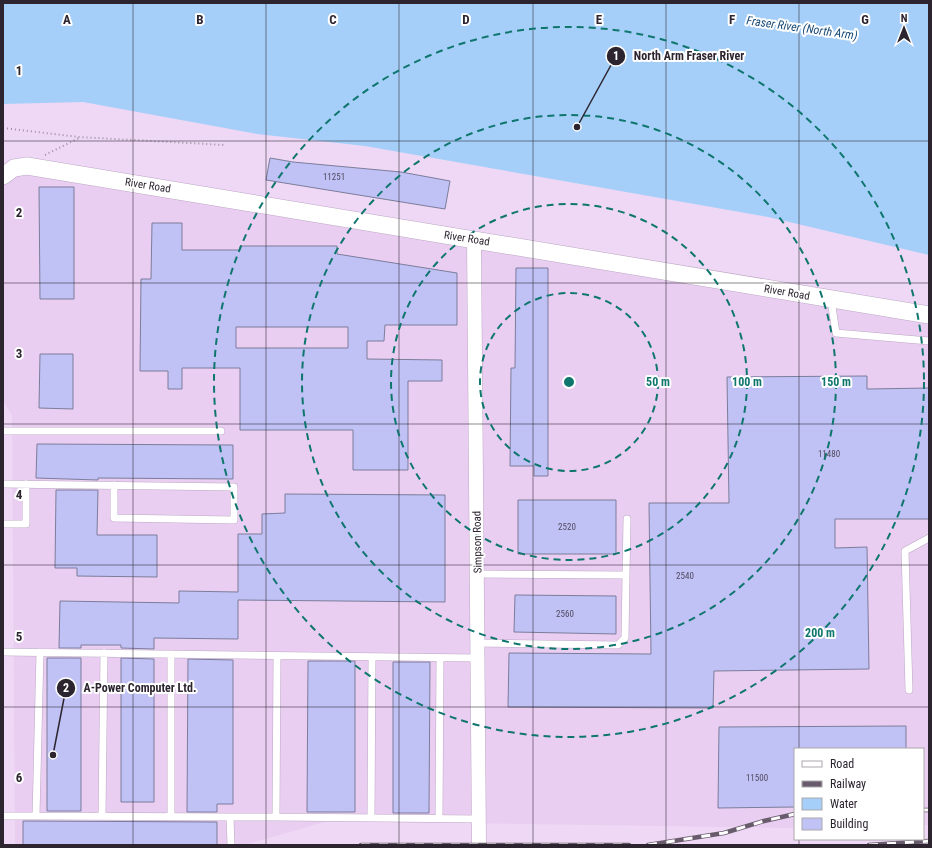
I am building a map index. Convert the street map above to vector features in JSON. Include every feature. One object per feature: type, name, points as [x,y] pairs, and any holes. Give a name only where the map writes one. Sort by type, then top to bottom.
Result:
[{"type":"street","name":"River Road","points":[[5,174],[14,168],[27,166],[929,315]]},
{"type":"street","name":"Simpson Road","points":[[474,239],[478,574],[479,845]]},
{"type":"lane","points":[[831,300],[836,333],[929,341]]},
{"type":"lane","points":[[3,430],[221,431]]},
{"type":"lane","points":[[3,484],[114,485],[234,487],[234,520],[114,518],[114,485]]},
{"type":"lane","points":[[3,524],[26,524],[26,484]]},
{"type":"lane","points":[[478,643],[618,645],[625,638],[627,519]]},
{"type":"lane","points":[[909,690],[905,551],[929,538]]},
{"type":"lane","points":[[478,574],[626,575]]},
{"type":"lane","points":[[3,652],[478,658]]},
{"type":"lane","points":[[36,816],[40,652]]},
{"type":"lane","points":[[102,816],[104,653]]},
{"type":"lane","points":[[171,654],[171,816]]},
{"type":"lane","points":[[276,818],[277,656]]},
{"type":"lane","points":[[371,818],[372,657]]},
{"type":"lane","points":[[439,819],[440,658]]},
{"type":"lane","points":[[3,816],[479,819]]},
{"type":"lane","points":[[230,817],[231,845]]},
{"type":"path","points":[[3,128],[79,138],[224,145]]},
{"type":"path","points":[[54,150],[79,138]]},
{"type":"shaded area","points":[[14,168],[929,315],[929,825],[924,825],[924,748],[794,748],[794,828],[328,821],[244,845],[15,845],[12,415],[3,401],[3,171]]},
{"type":"water","name":"Fraser River (North Arm)","points":[[3,3],[929,3],[929,255],[768,217],[365,146],[257,134],[83,102],[3,104]]},
{"type":"building","points":[[270,158],[293,162],[401,172],[450,181],[445,209],[266,180]]},
{"type":"building","points":[[39,187],[74,187],[74,299],[40,299]]},
{"type":"building","points":[[152,223],[182,223],[182,250],[240,250],[240,246],[337,246],[337,254],[457,273],[457,325],[385,325],[384,341],[367,341],[367,359],[442,360],[442,381],[408,381],[408,470],[353,470],[353,430],[240,430],[240,368],[182,368],[182,389],[168,389],[168,371],[140,371],[141,279],[151,279]],"holes":[[[236,327],[348,327],[348,348],[236,348]]]},
{"type":"building","points":[[516,268],[548,268],[548,476],[534,476],[534,466],[510,466],[511,368],[515,368]]},
{"type":"building","points":[[40,354],[73,354],[73,409],[39,408]]},
{"type":"building","points":[[867,376],[867,389],[929,388],[929,519],[835,519],[835,548],[867,547],[869,669],[714,671],[713,708],[508,707],[509,653],[651,654],[649,503],[729,503],[727,377]]},
{"type":"building","points":[[37,444],[233,445],[233,479],[98,478],[98,480],[36,478]]},
{"type":"building","points":[[56,490],[98,490],[97,535],[157,535],[157,577],[77,576],[77,568],[55,568]]},
{"type":"building","points":[[285,494],[445,495],[445,602],[238,600],[238,639],[154,638],[154,649],[121,648],[121,645],[81,645],[81,648],[59,648],[60,601],[179,603],[179,591],[238,592],[238,534],[262,534],[262,514],[285,513]]},
{"type":"building","points":[[518,500],[616,500],[616,554],[518,554]]},
{"type":"building","points":[[515,595],[616,596],[616,634],[514,632]]},
{"type":"building","points":[[47,658],[81,658],[81,811],[47,811]]},
{"type":"building","points":[[121,658],[154,659],[154,802],[121,802]]},
{"type":"building","points":[[188,659],[233,660],[233,804],[217,804],[217,812],[187,812]]},
{"type":"building","points":[[308,661],[355,661],[355,812],[307,812]]},
{"type":"building","points":[[393,662],[430,662],[429,813],[393,813]]},
{"type":"building","points":[[906,726],[906,748],[794,748],[794,807],[718,808],[719,727]]},
{"type":"building","points":[[23,821],[217,822],[217,845],[23,845]]},
{"type":"railway","points":[[924,810],[929,810]]},
{"type":"railway","points":[[648,845],[724,833],[764,821],[794,814]]},
{"type":"railway","points":[[869,845],[929,841]]},
{"type":"railway","points":[[361,845],[629,845]]},
{"type":"place","name":"North Arm Fraser River","points":[[577,127]]},
{"type":"place","name":"A-Power Computer Ltd.","points":[[53,755]]}]
